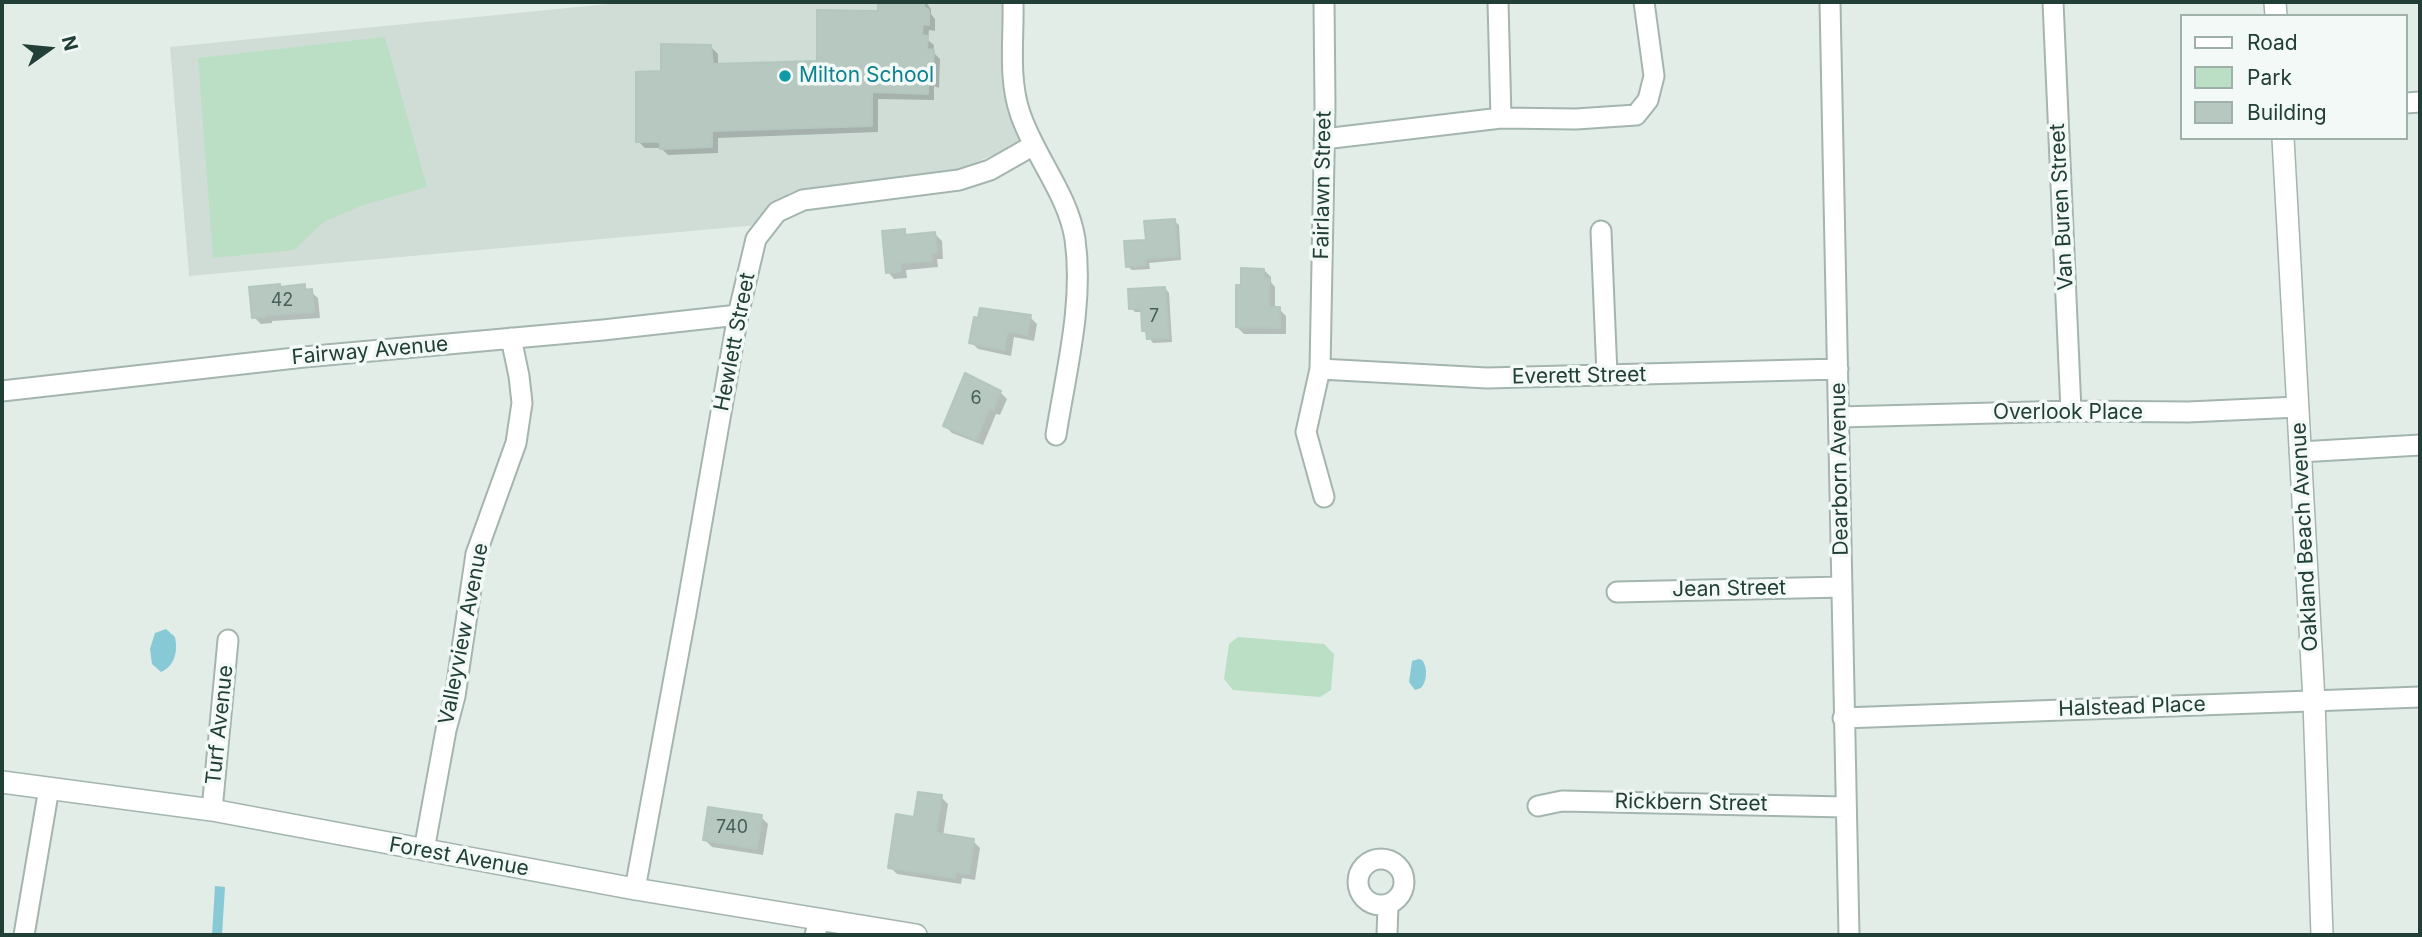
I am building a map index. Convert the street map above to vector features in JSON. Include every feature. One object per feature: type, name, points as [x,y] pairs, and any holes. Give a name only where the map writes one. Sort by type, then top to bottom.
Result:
[{"type":"street","points":[[1013,2],[1013,76],[1019,110],[1065,207],[1074,236],[1077,258],[1077,304],[1056,435]]},
{"type":"street","name":"Fairlawn Street","points":[[1324,2],[1320,369],[1306,432],[1324,497]]},
{"type":"street","points":[[1498,2],[1500,118]]},
{"type":"street","points":[[1324,139],[1500,118],[1576,119],[1636,115],[1648,100],[1654,76],[1643,2]]},
{"type":"street","name":"Dearborn Avenue","points":[[1830,2],[1849,935]]},
{"type":"street","name":"Van Buren Street","points":[[2053,2],[2071,411]]},
{"type":"street","name":"Oakland Beach Avenue","points":[[2283,140],[2314,701],[2322,935]]},
{"type":"street","name":"Hewlett Street","points":[[635,889],[738,315],[756,239],[777,212],[803,200],[959,180],[990,170],[1034,145]]},
{"type":"street","points":[[1601,232],[1607,375]]},
{"type":"street","name":"Fairway Avenue","points":[[2,391],[304,357],[738,315]]},
{"type":"street","name":"Valleyview Avenue","points":[[424,850],[446,730],[455,696],[476,554],[516,443],[522,403],[511,338]]},
{"type":"street","name":"Everett Street","points":[[1320,369],[1487,378],[1838,369]]},
{"type":"street","name":"Overlook Place","points":[[1839,417],[2071,411],[2188,412],[2298,407]]},
{"type":"street","points":[[2300,452],[2420,446]]},
{"type":"street","name":"Jean Street","points":[[1617,592],[1842,587]]},
{"type":"street","name":"Turf Avenue","points":[[212,810],[228,640]]},
{"type":"street","name":"Halstead Place","points":[[1843,718],[2420,697]]},
{"type":"street","name":"Forest Avenue","points":[[2,782],[212,810],[635,889],[817,928],[916,935]]},
{"type":"street","points":[[24,935],[49,788]]},
{"type":"street","name":"Rickbern Street","points":[[1538,806],[1562,801],[1846,807]]},
{"type":"street","points":[[1387,935],[1388,905]]},
{"type":"shaded area","points":[[629,2],[1003,2],[1005,88],[1020,143],[956,171],[789,193],[758,225],[189,276],[170,47]]},
{"type":"green space","points":[[385,37],[427,187],[366,204],[325,221],[294,250],[213,258],[198,58]]},
{"type":"green space","points":[[1238,637],[1324,644],[1334,654],[1331,690],[1320,697],[1233,690],[1224,679],[1229,644]]},
{"type":"water","points":[[166,629],[175,637],[176,653],[170,666],[161,672],[152,664],[150,649],[155,633]]},
{"type":"water","points":[[1419,659],[1425,666],[1426,678],[1421,688],[1415,690],[1409,682],[1412,661]]},
{"type":"water","points":[[215,886],[225,887],[222,935],[212,935]]},
{"type":"building","name":"Milton School","points":[[878,2],[924,2],[924,7],[929,10],[929,25],[923,24],[922,35],[928,36],[927,49],[934,50],[933,82],[928,81],[928,94],[872,92],[872,126],[712,131],[712,147],[660,149],[660,142],[636,142],[636,72],[661,71],[661,44],[711,45],[713,64],[817,61],[817,10],[878,11]]},
{"type":"building","points":[[1175,219],[1178,256],[1146,259],[1146,265],[1126,267],[1124,241],[1146,240],[1144,221]]},
{"type":"building","points":[[905,229],[905,235],[935,232],[937,252],[931,253],[932,261],[900,263],[901,271],[886,273],[882,231]]},
{"type":"building","points":[[1241,268],[1264,269],[1264,278],[1269,278],[1269,307],[1280,307],[1280,328],[1236,327],[1236,285],[1241,285]]},
{"type":"building","points":[[280,284],[280,287],[305,284],[305,290],[312,289],[314,312],[252,318],[249,287]]},
{"type":"building","points":[[1165,287],[1169,338],[1147,339],[1146,331],[1142,331],[1141,308],[1129,309],[1128,289]]},
{"type":"building","points":[[980,308],[1031,315],[1027,335],[1008,331],[1004,350],[969,343],[974,317],[978,318]]},
{"type":"building","points":[[965,373],[1001,391],[993,410],[989,408],[976,440],[943,426]]},
{"type":"building","points":[[918,792],[942,795],[936,833],[974,839],[969,874],[955,872],[955,878],[888,868],[896,814],[914,817]]},
{"type":"building","points":[[708,807],[762,815],[757,849],[703,840]]},
{"type":"place","name":"Milton School","points":[[785,76]]}]
